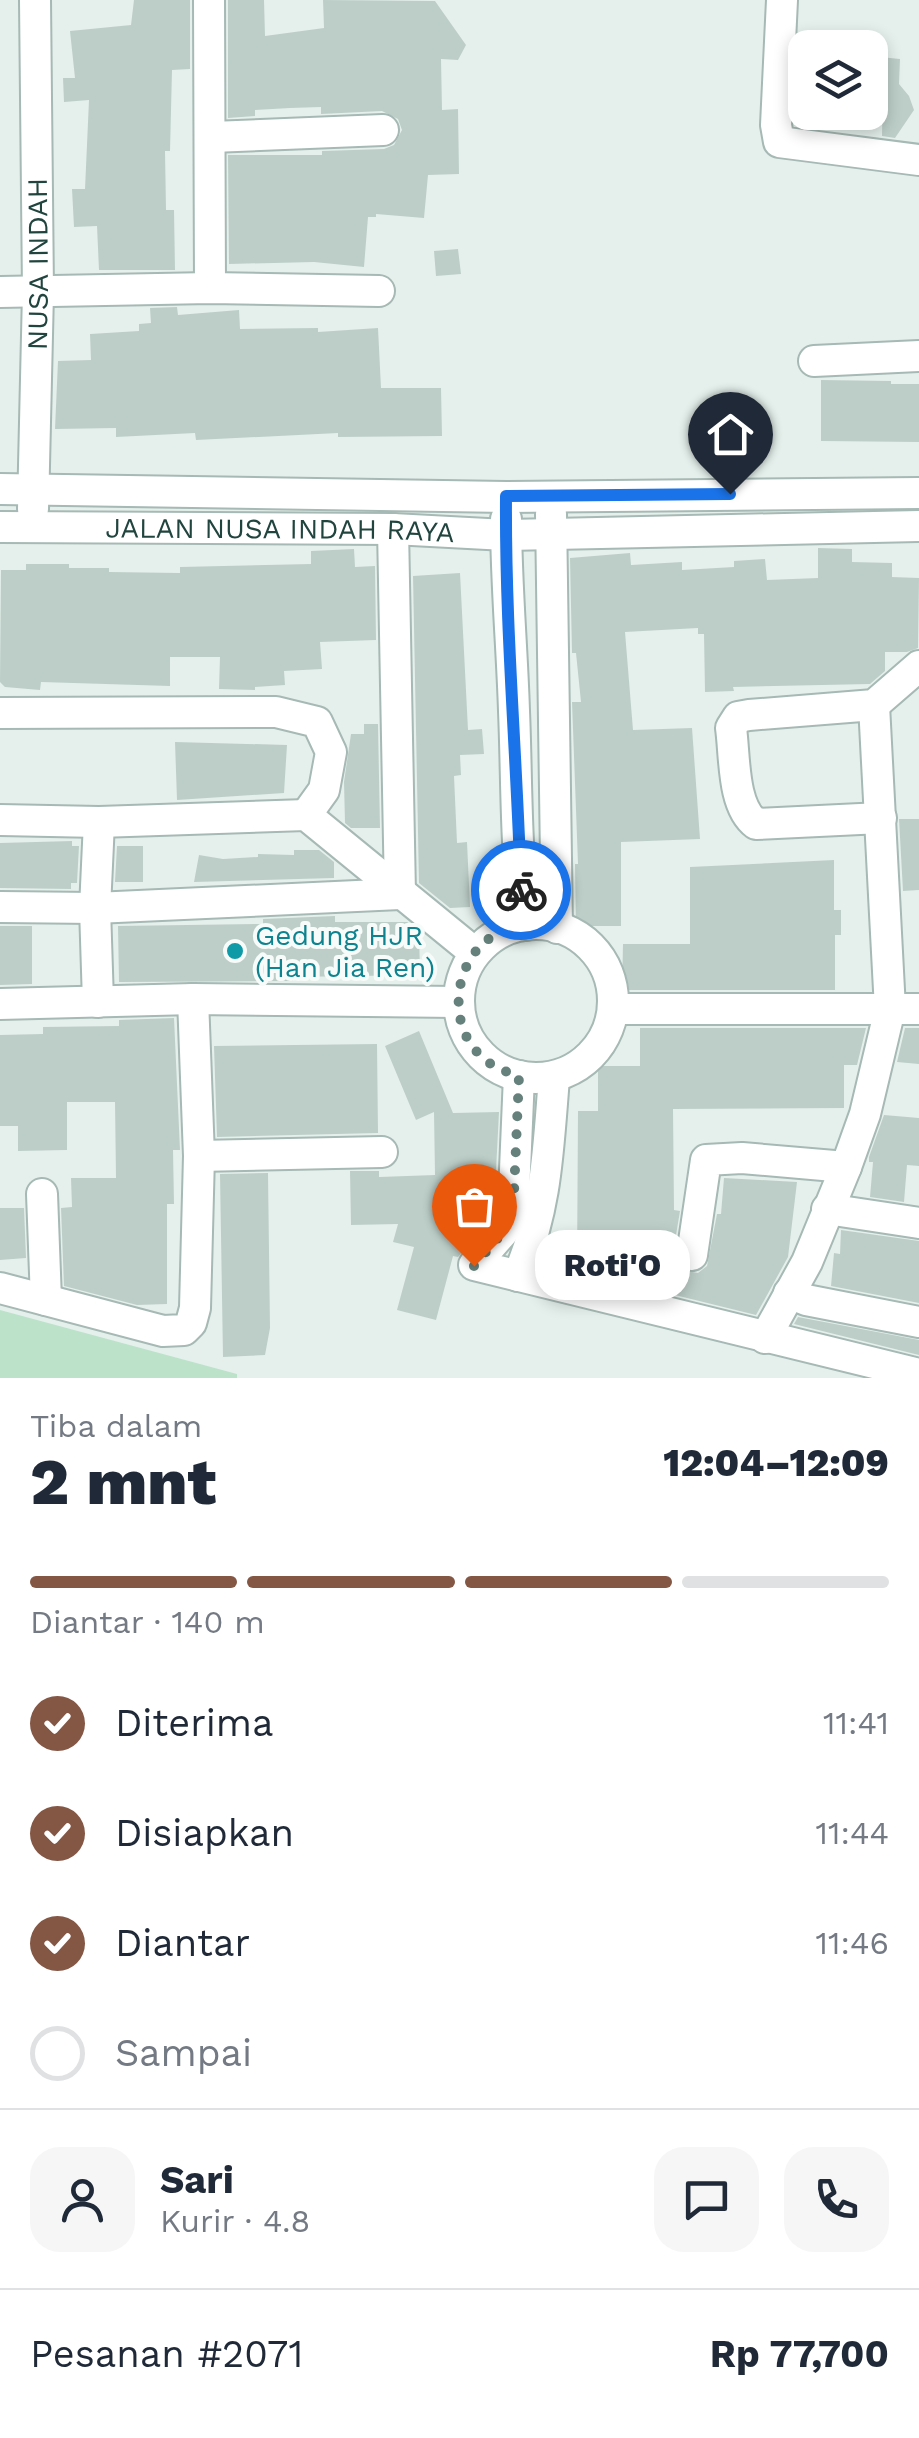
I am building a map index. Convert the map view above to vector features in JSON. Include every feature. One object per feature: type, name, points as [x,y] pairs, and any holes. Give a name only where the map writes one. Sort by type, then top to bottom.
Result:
[{"type":"street","name":"NUSA INDAH","points":[[34,527],[38,292],[35,0]]},
{"type":"street","points":[[209,0],[210,288]]},
{"type":"street","points":[[782,0],[776,125],[779,142],[919,160]]},
{"type":"street","points":[[212,137],[383,130]]},
{"type":"street","points":[[0,292],[210,288],[379,291]]},
{"type":"street","points":[[814,360],[919,356]]},
{"type":"street","name":"JALAN NUSA INDAH RAYA","points":[[0,489],[506,496],[919,493]]},
{"type":"street","points":[[864,493],[864,526]]},
{"type":"street","points":[[506,496],[521,892],[526,925]]},
{"type":"street","points":[[551,496],[557,928]]},
{"type":"street","name":"JALAN NUSA INDAH RAYA","points":[[0,526],[392,529],[506,535],[919,526]]},
{"type":"street","points":[[392,529],[400,894]]},
{"type":"street","points":[[880,818],[756,824],[746,816],[741,798],[730,728],[738,718],[749,715],[874,705],[919,666]]},
{"type":"street","points":[[765,1338],[807,1262],[904,1009],[880,818],[874,705]]},
{"type":"street","points":[[0,712],[276,712],[317,722],[331,752],[324,790],[306,816]]},
{"type":"street","points":[[0,820],[99,822],[306,816],[475,953]]},
{"type":"street","points":[[98,1002],[95,908],[99,822]]},
{"type":"street","points":[[0,907],[95,908],[400,894]]},
{"type":"street","points":[[526,925],[557,928],[583,940],[605,965],[612,986],[614,1009],[608,1031],[580,1066],[554,1078],[519,1076],[496,1068],[475,1051],[462,1028],[458,1002],[462,976],[475,953],[495,935],[526,925]]},
{"type":"street","points":[[0,1004],[194,998],[458,1002]]},
{"type":"street","points":[[0,1288],[163,1331],[184,1330],[191,1324],[195,1308],[199,1156],[194,998]]},
{"type":"street","points":[[614,1009],[904,1009]]},
{"type":"street","points":[[519,1076],[514,1193],[503,1232],[474,1266],[919,1374]]},
{"type":"street","points":[[518,1276],[536,1236],[543,1199],[554,1078]]},
{"type":"street","points":[[199,1156],[382,1152]]},
{"type":"street","points":[[692,1255],[706,1160],[742,1158],[846,1168]]},
{"type":"street","points":[[42,1194],[46,1300]]},
{"type":"street","points":[[827,1209],[919,1223]]},
{"type":"street","points":[[789,1293],[806,1300],[919,1322]]},
{"type":"green space","points":[[0,1310],[237,1374],[237,1378],[0,1378]]},
{"type":"building","points":[[134,0],[190,0],[190,69],[172,70],[170,151],[165,151],[166,210],[174,210],[175,270],[99,270],[97,226],[74,227],[72,189],[85,189],[89,100],[64,102],[63,78],[75,78],[70,31],[131,25]]},
{"type":"building","points":[[228,0],[264,0],[265,36],[324,28],[323,0],[435,1],[466,45],[458,60],[441,59],[442,110],[458,109],[459,174],[428,175],[424,218],[376,214],[368,217],[364,267],[314,262],[229,264],[228,155],[322,155],[322,151],[384,149],[394,145],[402,130],[398,119],[382,111],[321,114],[321,107],[290,108],[255,110],[255,116],[228,118]]},
{"type":"building","points":[[888,58],[900,59],[899,84],[914,110],[895,138],[882,136],[882,130],[888,130]]},
{"type":"building","points":[[458,249],[461,274],[436,276],[434,251]]},
{"type":"building","points":[[177,307],[178,315],[239,310],[240,329],[318,328],[318,332],[378,328],[381,388],[441,388],[442,436],[338,437],[338,433],[196,440],[195,433],[116,437],[116,428],[55,429],[58,361],[91,360],[90,334],[139,331],[139,324],[151,323],[150,308]]},
{"type":"building","points":[[821,380],[919,384],[919,442],[821,441]]},
{"type":"building","points":[[818,548],[852,549],[852,562],[892,563],[892,577],[919,578],[918,648],[885,652],[885,671],[870,684],[733,687],[734,691],[705,692],[704,634],[698,634],[698,628],[625,632],[633,730],[692,728],[700,839],[621,842],[621,926],[576,926],[578,864],[572,702],[581,702],[576,653],[572,653],[570,558],[630,553],[631,565],[682,562],[682,570],[734,567],[734,561],[765,559],[767,580],[818,578]]},
{"type":"building","points":[[354,549],[355,567],[375,566],[376,640],[320,642],[322,669],[284,671],[285,685],[255,690],[219,689],[220,657],[170,657],[170,686],[41,682],[40,690],[5,687],[0,682],[1,570],[26,570],[26,564],[69,564],[69,568],[109,568],[109,572],[180,573],[180,567],[311,564],[311,551]]},
{"type":"building","points":[[460,573],[468,730],[482,729],[484,754],[460,755],[461,775],[454,776],[457,843],[467,842],[470,907],[450,908],[419,883],[413,576]]},
{"type":"building","points":[[364,724],[378,724],[380,828],[351,828],[345,823],[344,782],[351,734],[364,734]]},
{"type":"building","points":[[175,742],[287,745],[284,793],[177,800]]},
{"type":"building","points":[[899,819],[919,819],[919,890],[903,891]]},
{"type":"building","points":[[72,841],[72,846],[79,846],[77,883],[71,883],[71,889],[0,888],[0,843]]},
{"type":"building","points":[[117,846],[143,846],[143,882],[115,882]]},
{"type":"building","points":[[294,850],[319,850],[334,862],[334,878],[194,882],[199,855],[223,859],[258,854],[294,855]]},
{"type":"building","points":[[834,860],[834,910],[841,910],[841,935],[835,935],[835,990],[622,990],[623,944],[690,944],[690,867]]},
{"type":"building","points":[[335,916],[335,922],[407,922],[419,931],[420,975],[293,977],[293,981],[119,982],[118,926],[263,924],[263,919]]},
{"type":"building","points":[[0,926],[32,926],[32,984],[0,985]]},
{"type":"building","points":[[174,1018],[180,1150],[173,1150],[174,1204],[167,1204],[167,1304],[137,1305],[64,1286],[61,1208],[72,1207],[71,1178],[116,1178],[115,1102],[67,1102],[67,1150],[18,1151],[18,1126],[0,1126],[0,1035],[43,1034],[43,1027],[119,1026],[119,1020]]},
{"type":"building","points":[[640,1028],[866,1028],[857,1065],[844,1065],[844,1108],[673,1109],[674,1210],[680,1211],[673,1253],[681,1270],[698,1273],[707,1266],[717,1214],[721,1214],[724,1178],[797,1182],[788,1257],[756,1315],[602,1277],[603,1268],[577,1268],[578,1111],[598,1111],[598,1066],[640,1066]]},
{"type":"building","points":[[905,1028],[919,1028],[919,1064],[897,1062]]},
{"type":"building","points":[[419,1031],[453,1113],[499,1112],[495,1190],[486,1223],[458,1257],[453,1256],[436,1320],[397,1310],[414,1247],[393,1242],[398,1224],[351,1225],[350,1171],[379,1171],[379,1177],[435,1175],[434,1112],[416,1120],[385,1046]]},
{"type":"building","points":[[377,1044],[378,1133],[217,1137],[214,1046]]},
{"type":"building","points":[[884,1115],[919,1118],[919,1166],[907,1165],[904,1202],[870,1197],[873,1162],[869,1162],[869,1157]]},
{"type":"building","points":[[268,1173],[270,1328],[265,1355],[223,1357],[220,1174]]},
{"type":"building","points":[[0,1208],[24,1208],[26,1258],[0,1260]]},
{"type":"building","points":[[841,1230],[919,1241],[919,1303],[831,1286],[834,1253],[840,1254]]},
{"type":"building","points":[[798,1317],[919,1340],[919,1355],[794,1324]]},
{"type":"way so far","points":[[474,1266],[503,1232],[514,1193],[519,1076],[496,1068],[475,1051],[462,1028],[458,1002],[462,976],[475,953],[495,935],[526,925],[521,890]]},
{"type":"place","name":"Gedung HJR (Han Jia Ren)","points":[[235,951]]},
{"type":"place","name":"Roti'O","points":[[474,1266]]},
{"type":"route","points":[[521,890],[507,605],[506,496],[730,494]]}]
